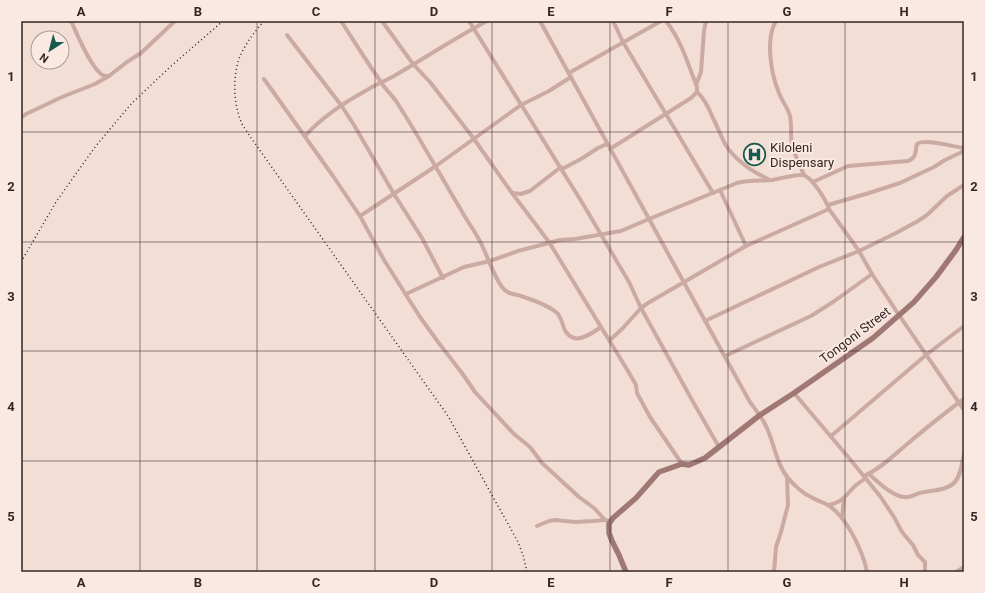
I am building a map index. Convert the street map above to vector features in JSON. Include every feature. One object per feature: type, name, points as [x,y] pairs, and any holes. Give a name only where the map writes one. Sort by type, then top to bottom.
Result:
[{"type":"street","points":[[70,21],[96,68],[103,75],[109,76]]},
{"type":"street","points":[[21,118],[26,114],[62,97],[86,88],[109,76],[141,53],[175,21]]},
{"type":"street","points":[[341,21],[381,83],[395,100],[436,166],[478,237],[494,272],[505,291],[542,303],[556,312],[560,316],[562,326],[574,338],[579,339],[602,327]]},
{"type":"street","points":[[382,21],[413,64],[430,82],[474,139],[549,242],[610,340],[636,386],[637,393],[650,417],[682,464]]},
{"type":"street","points":[[469,21],[562,168],[629,282],[719,447]]},
{"type":"street","points":[[305,136],[341,105],[487,21]]},
{"type":"street","points":[[540,21],[750,402],[766,425],[781,465],[787,476],[798,488],[809,496],[828,505],[842,518],[858,544],[867,572]]},
{"type":"street","points":[[613,21],[623,42],[713,193]]},
{"type":"street","points":[[360,216],[436,166],[522,105],[549,91],[570,75],[623,42],[661,21]]},
{"type":"street","points":[[666,21],[680,43],[696,85],[697,92],[704,100],[731,152],[750,170],[771,180]]},
{"type":"street","points":[[696,85],[701,72],[706,21]]},
{"type":"street","points":[[776,21],[770,38],[772,70],[778,92],[790,116],[792,147],[797,161],[804,175],[813,182],[828,207],[859,251],[899,316],[964,410]]},
{"type":"street","points":[[287,35],[341,105],[358,130],[394,194],[422,238],[443,278]]},
{"type":"street","points":[[264,79],[360,216],[384,260],[420,317],[475,392],[514,434],[530,447],[545,466],[579,497],[608,520],[609,533],[626,572]]},
{"type":"street","points":[[610,149],[691,98],[697,92]]},
{"type":"street","points":[[813,182],[848,166],[908,161],[914,158],[917,144],[921,141],[964,150]]},
{"type":"street","points":[[512,193],[522,194],[530,191],[562,168],[607,144]]},
{"type":"street","points":[[610,340],[648,303],[746,246],[828,207],[900,183],[934,167],[964,150]]},
{"type":"street","points":[[406,294],[464,267],[490,261],[518,251],[549,242],[621,231],[737,183],[804,175]]},
{"type":"street","points":[[705,321],[812,270],[859,251],[896,233],[927,215],[947,196],[964,185]]},
{"type":"street","points":[[720,190],[746,246]]},
{"type":"street","name":"Tongoni Street","points":[[608,520],[613,518],[636,498],[659,472],[682,464],[689,465],[704,458],[760,415],[873,338],[914,302],[936,277],[964,237]]},
{"type":"street","points":[[725,356],[811,316],[872,274]]},
{"type":"street","points":[[831,436],[926,355],[964,326]]},
{"type":"street","points":[[794,393],[866,476],[894,517],[902,532],[913,545],[918,555],[925,562],[925,572]]},
{"type":"street","points":[[828,505],[844,498],[866,476],[882,466],[964,399]]},
{"type":"street","points":[[866,476],[898,496],[906,498],[922,492],[949,487],[958,478],[964,454]]},
{"type":"street","points":[[774,572],[776,547],[788,505],[787,476]]},
{"type":"street","points":[[842,518],[844,498]]},
{"type":"street","points":[[537,526],[555,520],[593,522],[608,520]]},
{"type":"street","points":[[956,572],[964,567]]},
{"type":"railway","points":[[21,262],[56,202],[95,147],[132,103],[170,67],[223,21]]},
{"type":"railway","points":[[264,21],[243,50],[236,71],[235,98],[242,124],[448,416],[518,542],[527,572]]},
{"type":"place","name":"Kiloleni Dispensary","points":[[755,154]]}]
